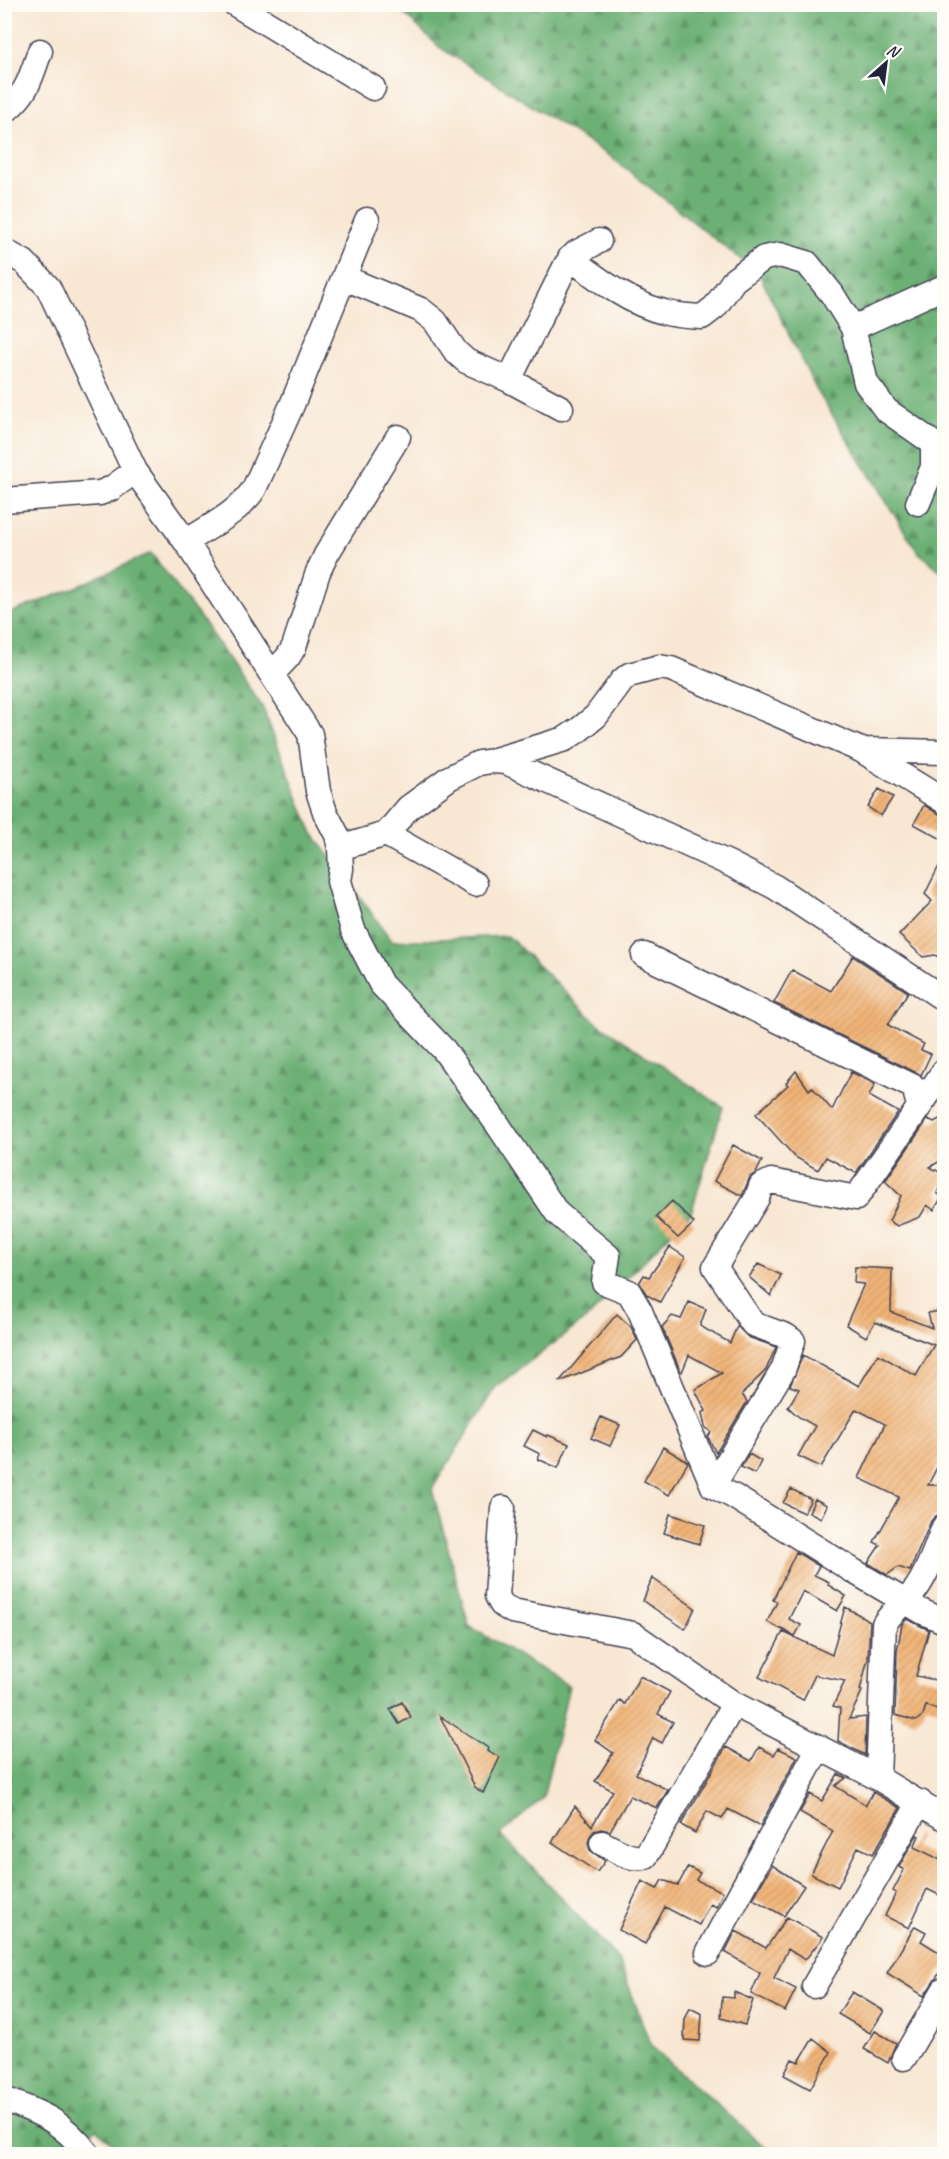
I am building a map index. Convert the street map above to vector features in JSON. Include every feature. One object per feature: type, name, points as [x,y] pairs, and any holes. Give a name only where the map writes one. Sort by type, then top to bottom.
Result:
[{"type":"street","points":[[236,4],[373,88]]},
{"type":"street","points":[[4,112],[26,91],[40,51]]},
{"type":"street","points":[[186,542],[235,510],[246,501],[254,489],[292,405],[367,220]]},
{"type":"street","points":[[509,380],[570,258],[599,241]]},
{"type":"street","points":[[4,251],[24,262],[48,287],[135,471],[186,542],[310,734],[318,791],[325,812],[337,835],[340,848],[339,881],[353,930],[381,984],[444,1050],[557,1213],[608,1256],[604,1282],[629,1292],[713,1486],[923,1612],[945,1621]]},
{"type":"street","points":[[570,258],[603,282],[641,303],[664,313],[702,317],[715,307],[734,280],[764,258],[780,255],[807,262],[832,294],[853,328],[866,383],[886,411],[933,443],[933,467],[918,503]]},
{"type":"street","points":[[345,278],[421,310],[435,321],[456,352],[466,361],[509,380],[561,408]]},
{"type":"street","points":[[853,328],[945,287]]},
{"type":"street","points":[[272,674],[294,647],[318,572],[326,555],[398,436]]},
{"type":"street","points":[[4,500],[100,493],[112,488],[135,471]]},
{"type":"street","points":[[340,848],[386,834],[408,808],[449,778],[479,763],[565,739],[596,716],[629,675],[659,667],[671,669],[861,750],[945,801]]},
{"type":"street","points":[[861,750],[945,752]]},
{"type":"street","points":[[492,761],[519,767],[728,862],[775,887],[945,999]]},
{"type":"street","points":[[386,834],[475,884]]},
{"type":"street","points":[[644,955],[914,1087],[918,1102],[922,1103]]},
{"type":"street","points":[[713,1486],[783,1370],[793,1341],[786,1336],[753,1324],[715,1267],[757,1198],[761,1186],[771,1181],[856,1198],[945,1071]]},
{"type":"street","points":[[503,1508],[497,1596],[502,1605],[512,1611],[633,1634],[734,1704],[878,1778],[945,1818]]},
{"type":"street","points":[[878,1778],[884,1624],[893,1611],[921,1582],[945,1527]]},
{"type":"street","points":[[602,1843],[632,1857],[639,1859],[646,1856],[734,1704]]},
{"type":"street","points":[[708,1953],[819,1747]]},
{"type":"street","points":[[814,1986],[920,1802]]},
{"type":"street","points":[[904,2058],[945,1990]]},
{"type":"street","points":[[4,2099],[50,2117],[73,2136],[88,2154]]},
{"type":"green space","points":[[395,5],[944,5],[944,574],[917,551],[816,389],[759,274],[610,156],[439,47]]},
{"type":"green space","points":[[151,553],[262,706],[312,832],[392,941],[508,936],[596,1022],[723,1107],[691,1213],[590,1316],[495,1388],[432,1489],[469,1626],[569,1686],[543,1798],[501,1834],[619,1960],[651,2046],[773,2154],[123,2154],[97,2129],[62,2154],[5,2154],[5,615],[79,586]]},
{"type":"building","points":[[879,789],[893,797],[881,816],[868,807]]},
{"type":"building","points":[[924,805],[945,815],[945,841],[914,824]]},
{"type":"building","points":[[945,854],[945,961],[935,955],[923,957],[899,935],[932,901],[925,894]]},
{"type":"building","points":[[853,956],[908,992],[888,1025],[924,1044],[921,1050],[931,1054],[921,1075],[774,1003],[792,970],[831,991]]},
{"type":"building","points":[[796,1071],[809,1090],[812,1087],[832,1110],[851,1072],[875,1084],[869,1096],[898,1112],[856,1173],[826,1157],[818,1170],[795,1157],[756,1114],[788,1085],[786,1083]]},
{"type":"building","points":[[945,1116],[945,1158],[930,1167],[945,1175],[937,1193],[942,1197],[934,1210],[927,1205],[920,1217],[897,1226],[889,1221],[901,1196],[885,1181],[928,1119],[934,1122]]},
{"type":"building","points":[[733,1145],[762,1161],[756,1173],[750,1177],[742,1196],[714,1181]]},
{"type":"building","points":[[672,1201],[694,1223],[678,1238],[656,1217]]},
{"type":"building","points":[[670,1247],[685,1257],[660,1302],[647,1295],[639,1283],[644,1275],[649,1277]]},
{"type":"building","points":[[758,1264],[781,1275],[771,1296],[749,1277]]},
{"type":"building","points":[[855,1267],[892,1269],[891,1312],[932,1328],[928,1313],[945,1310],[945,1452],[928,1485],[945,1485],[945,1513],[936,1516],[931,1521],[910,1571],[898,1567],[887,1575],[868,1563],[880,1545],[874,1542],[899,1497],[859,1478],[885,1424],[856,1409],[821,1467],[798,1456],[815,1426],[799,1417],[788,1407],[799,1389],[790,1386],[803,1355],[859,1386],[878,1354],[916,1376],[934,1345],[875,1322],[866,1337],[846,1325],[864,1284],[854,1283]]},
{"type":"building","points":[[689,1302],[706,1309],[700,1326],[730,1343],[737,1326],[748,1337],[776,1347],[766,1370],[742,1394],[747,1402],[716,1453],[708,1437],[711,1432],[705,1427],[702,1413],[706,1411],[695,1390],[722,1373],[689,1355],[682,1372],[662,1327],[672,1316],[681,1319]]},
{"type":"building","points":[[617,1314],[631,1327],[637,1340],[621,1357],[559,1382]]},
{"type":"building","points":[[601,1417],[620,1425],[610,1446],[591,1438]]},
{"type":"building","points":[[533,1430],[569,1444],[558,1468],[538,1459],[540,1454],[524,1446]]},
{"type":"building","points":[[663,1447],[688,1462],[669,1495],[644,1481]]},
{"type":"building","points":[[749,1454],[761,1461],[755,1474],[741,1467]]},
{"type":"building","points":[[791,1489],[811,1499],[804,1513],[783,1503]]},
{"type":"building","points":[[815,1499],[827,1505],[821,1518],[809,1512]]},
{"type":"building","points":[[670,1514],[705,1525],[699,1544],[664,1533]]},
{"type":"building","points":[[796,1552],[819,1566],[814,1575],[829,1582],[828,1585],[846,1596],[837,1611],[803,1591],[789,1619],[801,1625],[795,1636],[767,1622],[777,1602],[773,1600]]},
{"type":"building","points":[[652,1578],[695,1608],[685,1629],[643,1601]]},
{"type":"building","points":[[845,1607],[870,1621],[868,1659],[860,1690],[862,1691],[849,1719],[866,1717],[865,1755],[838,1741],[840,1708],[833,1706],[845,1681],[815,1675],[803,1700],[759,1677],[783,1632],[832,1655]]},
{"type":"building","points":[[907,1619],[929,1630],[916,1676],[945,1682],[945,1711],[926,1706],[923,1715],[916,1721],[895,1715],[897,1652],[902,1624]]},
{"type":"building","points":[[640,1676],[670,1692],[658,1714],[673,1722],[662,1743],[653,1738],[636,1774],[668,1790],[657,1808],[630,1796],[610,1831],[601,1829],[594,1831],[588,1843],[590,1850],[605,1861],[597,1872],[552,1842],[575,1806],[592,1826],[613,1791],[595,1781],[613,1753],[595,1740],[620,1700],[625,1704]]},
{"type":"building","points":[[402,1702],[411,1717],[399,1724],[390,1709]]},
{"type":"building","points":[[440,1716],[488,1748],[487,1751],[500,1757],[483,1793],[475,1787]]},
{"type":"building","points":[[726,1747],[751,1761],[759,1747],[774,1755],[778,1748],[797,1757],[760,1826],[728,1809],[722,1819],[707,1811],[695,1833],[681,1825]]},
{"type":"building","points":[[838,1774],[846,1778],[835,1786],[866,1805],[873,1792],[900,1808],[873,1854],[858,1847],[838,1887],[811,1874],[833,1831],[800,1812],[810,1794],[822,1801]]},
{"type":"building","points":[[917,1835],[919,1836],[914,1847],[945,1862],[945,1898],[927,1889],[909,1928],[885,1916],[896,1893],[893,1891],[904,1870],[899,1867]]},
{"type":"building","points":[[772,1865],[804,1886],[784,1916],[753,1899]]},
{"type":"building","points":[[688,1867],[700,1873],[696,1880],[723,1892],[716,1907],[710,1904],[699,1925],[665,1907],[645,1944],[619,1930],[642,1881],[657,1889],[662,1880],[678,1885]]},
{"type":"building","points":[[787,1917],[823,1937],[805,1960],[788,1949],[774,1978],[796,1989],[785,2011],[751,1994],[760,1973],[725,1952],[736,1931],[766,1948]]},
{"type":"building","points":[[915,1926],[926,1932],[921,1941],[945,1956],[945,1965],[924,1996],[887,1973]]},
{"type":"building","points":[[734,1992],[753,2000],[745,2025],[721,2018],[722,1997],[734,1998]]},
{"type":"building","points":[[852,1992],[884,2011],[870,2033],[838,2014]]},
{"type":"building","points":[[690,2008],[702,2014],[700,2041],[684,2040],[685,2019]]},
{"type":"building","points":[[875,2031],[896,2043],[888,2063],[864,2049]]},
{"type":"building","points":[[813,2038],[831,2052],[810,2089],[784,2075],[792,2059],[799,2062]]}]
